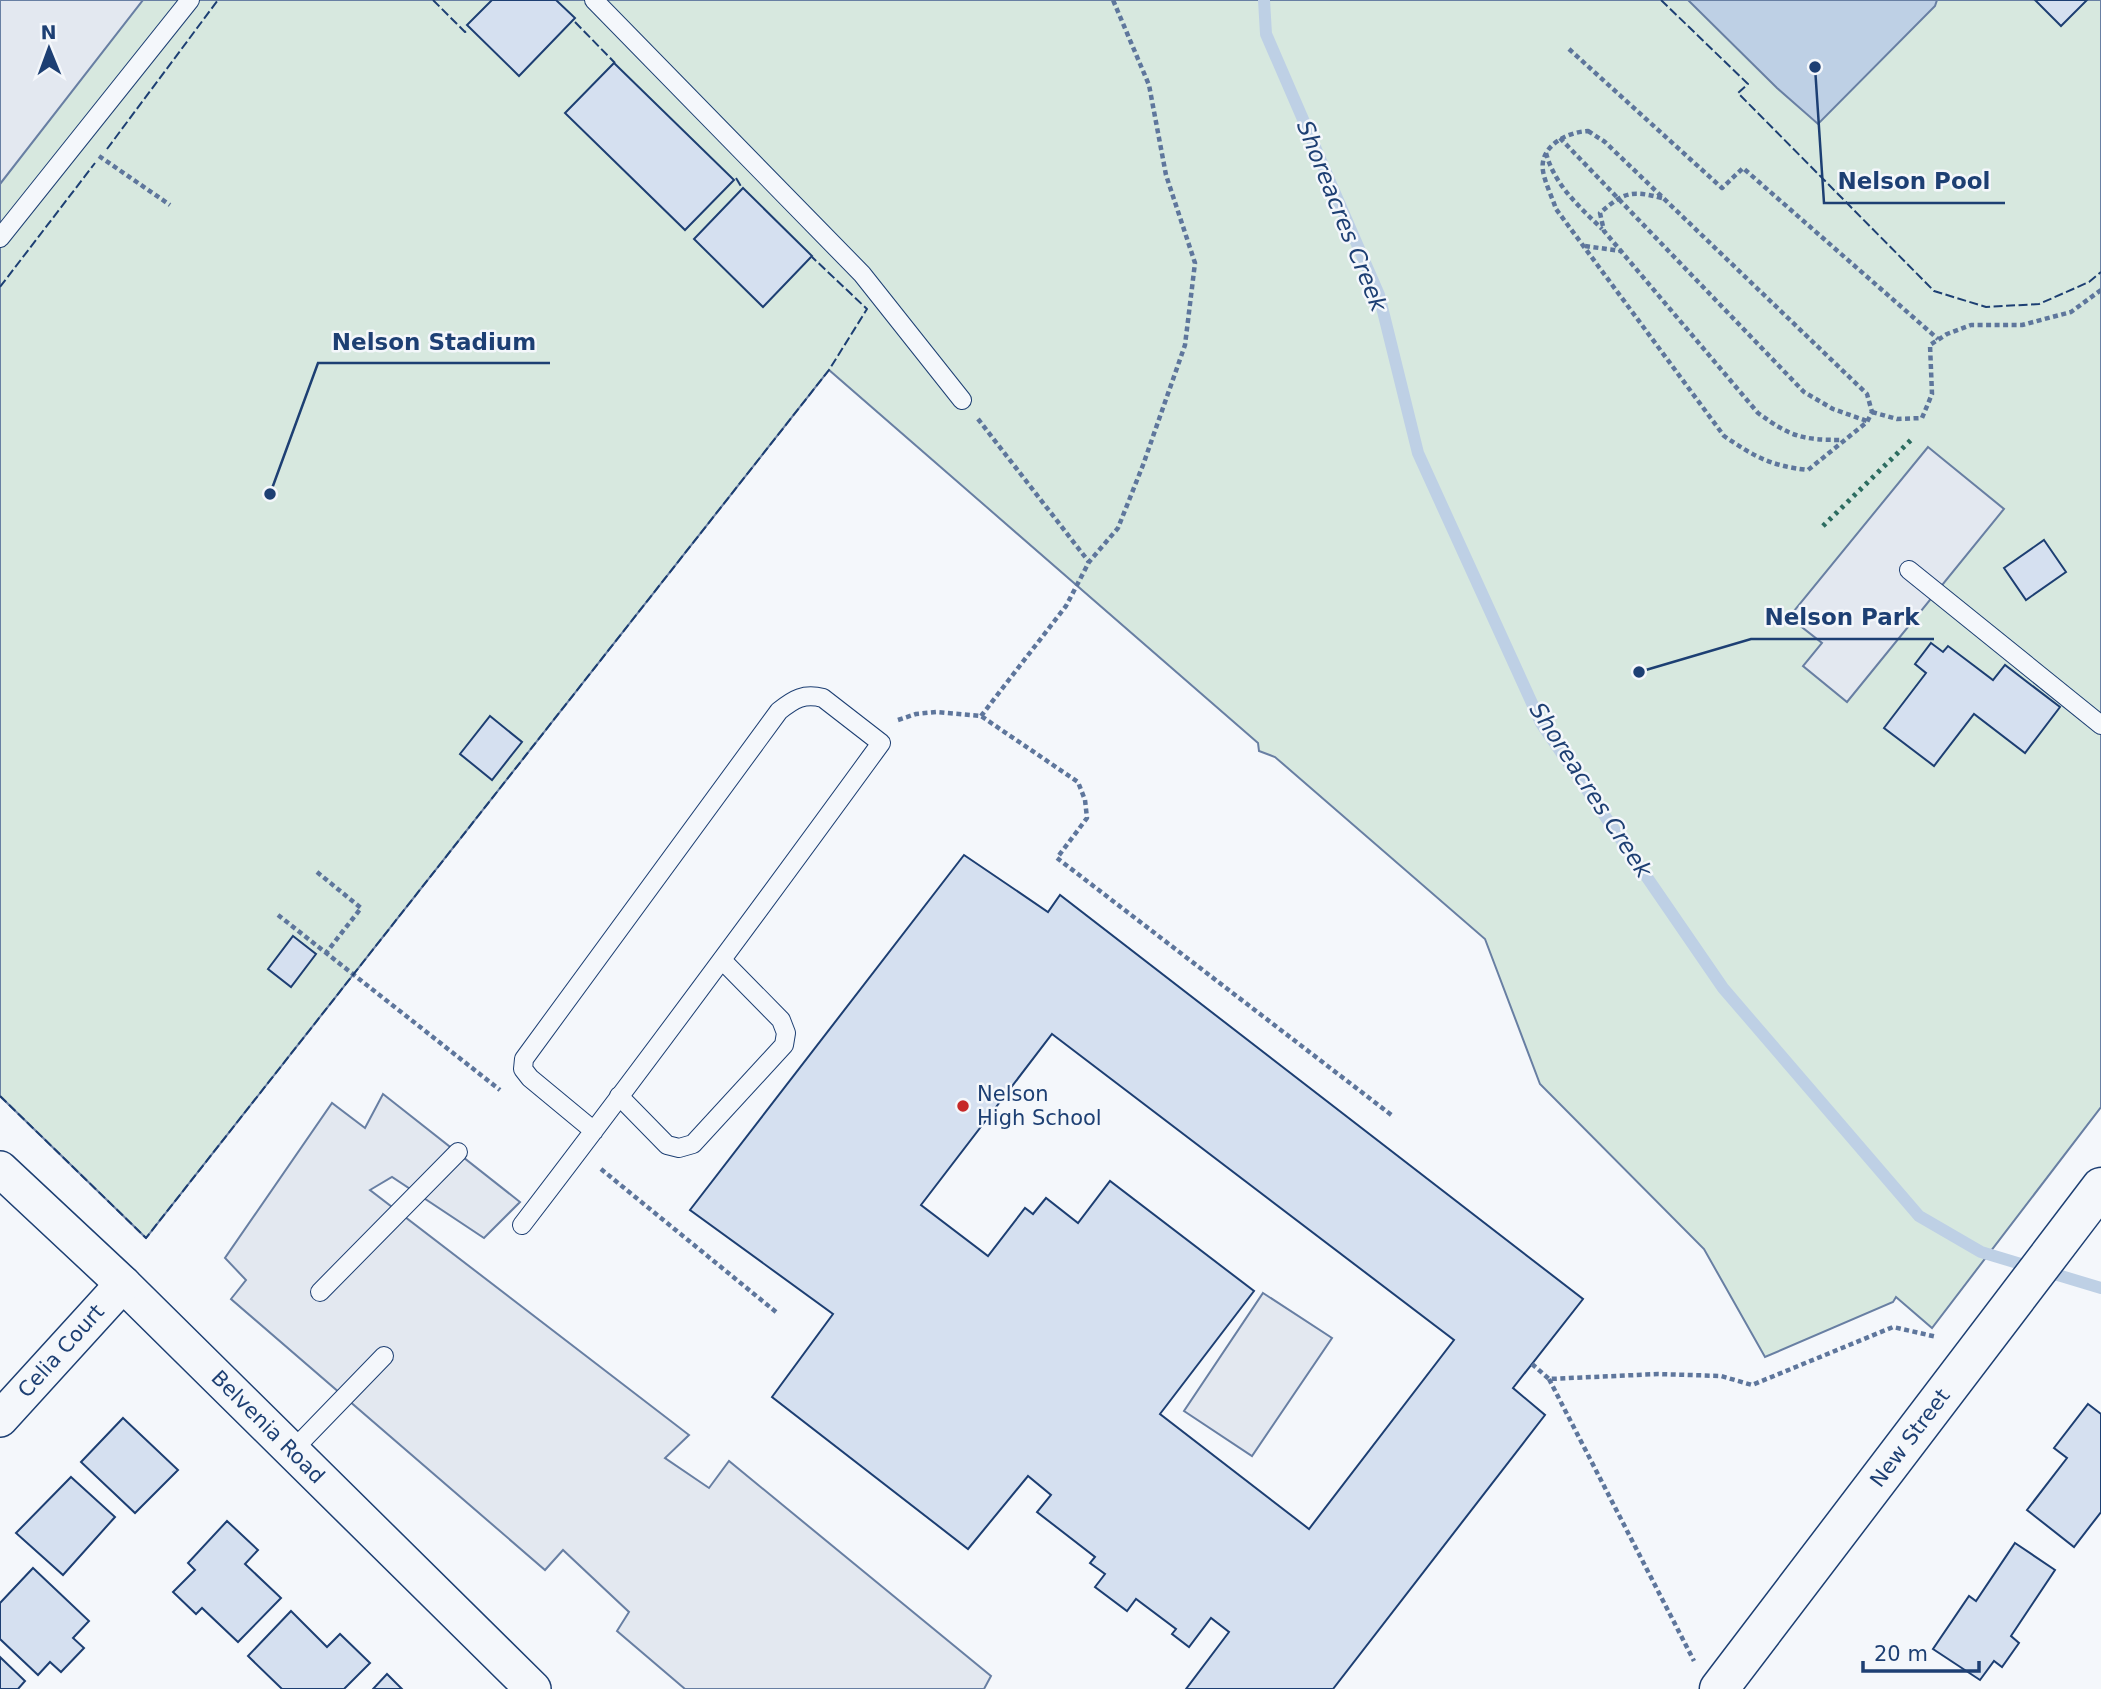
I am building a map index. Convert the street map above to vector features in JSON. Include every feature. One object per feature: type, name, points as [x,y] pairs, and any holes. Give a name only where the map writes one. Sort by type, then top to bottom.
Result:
[{"type":"main road","name":"New Street","points":[[1708,1677],[1979,1347],[2101,1187]]},
{"type":"street","name":"Belvenia Road","points":[[0,1169],[123,1284],[533,1689]]},
{"type":"street","name":"Celia Court","points":[[0,1419],[123,1284]]},
{"type":"lane","points":[[0,238],[190,0]]},
{"type":"lane","points":[[594,0],[862,274],[962,400]]},
{"type":"lane","points":[[1909,570],[2101,725]]},
{"type":"lane","points":[[522,1225],[594,1131],[722,960],[881,743],[823,698],[811,695],[793,699],[779,711],[524,1059],[523,1069],[530,1078],[594,1131]]},
{"type":"lane","points":[[620,1096],[667,1145],[679,1148],[693,1144],[784,1045],[786,1033],[781,1020],[722,960]]},
{"type":"lane","points":[[320,1292],[458,1152]]},
{"type":"lane","points":[[292,1451],[384,1356]]},
{"type":"path","points":[[981,716],[1066,606],[1089,562],[1118,528],[1185,345],[1195,263],[1166,175],[1149,85],[1113,0]]},
{"type":"path","points":[[1569,49],[1722,188],[1743,168],[1938,339]]},
{"type":"path","points":[[1588,131],[1605,142],[1867,394],[1872,412],[1867,422],[1808,470],[1780,467],[1750,453],[1724,436],[1556,209],[1542,169],[1546,153],[1560,138],[1575,132],[1588,131]]},
{"type":"path","points":[[1560,138],[1804,392],[1833,409],[1867,422]]},
{"type":"path","points":[[78,141],[170,205]]},
{"type":"path","points":[[1546,153],[1551,172],[1568,195],[1622,251],[1758,413],[1783,432],[1810,440],[1845,440]]},
{"type":"path","points":[[1604,231],[1600,213],[1618,197],[1640,192],[1663,198]]},
{"type":"path","points":[[1584,246],[1622,251]]},
{"type":"path","points":[[1872,412],[1897,419],[1922,418],[1932,394],[1930,345],[1938,339],[1971,325],[2022,325],[2071,312],[2101,290]]},
{"type":"path","points":[[962,400],[998,442],[1089,562]]},
{"type":"path","points":[[881,743],[897,721],[916,714],[936,712],[981,716],[1078,782],[1085,800],[1087,818],[1057,858],[1394,1117]]},
{"type":"path","points":[[317,872],[361,908],[326,953]]},
{"type":"path","points":[[1549,1379],[1657,1374],[1721,1376],[1752,1385],[1893,1327],[1979,1347]]},
{"type":"path","points":[[1532,1364],[1549,1379],[1708,1677]]},
{"type":"shaded area","points":[[0,0],[2101,0],[2101,1107],[1932,1328],[1896,1297],[1893,1302],[1765,1357],[1704,1249],[1540,1084],[1485,939],[1275,757],[1259,751],[1258,743],[829,370],[146,1238],[0,1096]]},
{"type":"shaded area","points":[[0,0],[143,0],[0,184]]},
{"type":"shaded area","points":[[1928,447],[2004,509],[1847,702],[1803,666],[1822,643],[1789,617]]},
{"type":"shaded area","points":[[383,1094],[520,1202],[484,1238],[392,1177],[370,1190],[689,1435],[665,1458],[709,1488],[729,1461],[991,1676],[984,1689],[685,1689],[617,1631],[629,1612],[563,1550],[545,1570],[231,1299],[246,1280],[225,1258],[332,1103],[365,1128]]},
{"type":"shaded area","points":[[1263,1293],[1332,1338],[1252,1456],[1184,1411]]},
{"type":"water","points":[[1688,0],[1937,0],[1935,6],[1818,124],[1777,88]]},
{"type":"building","points":[[492,0],[556,0],[575,18],[519,76],[467,25]]},
{"type":"building","points":[[2035,0],[2087,0],[2061,26]]},
{"type":"building","points":[[614,63],[734,180],[685,230],[565,113]]},
{"type":"building","points":[[743,188],[812,256],[763,307],[694,239]]},
{"type":"building","points":[[2044,540],[2066,572],[2026,600],[2004,568]]},
{"type":"building","points":[[1931,643],[1943,652],[1948,646],[1993,680],[2005,665],[2060,707],[2025,753],[1974,714],[1934,766],[1884,728],[1926,673],[1915,664]]},
{"type":"building","points":[[490,716],[522,742],[492,780],[460,754]]},
{"type":"building","points":[[964,855],[1048,912],[1060,895],[1583,1299],[1513,1388],[1545,1415],[1333,1689],[1186,1689],[1229,1632],[1211,1618],[1189,1647],[1172,1634],[1176,1629],[1136,1599],[1127,1611],[1095,1587],[1105,1574],[1090,1563],[1095,1557],[1037,1512],[1051,1495],[1028,1476],[968,1549],[772,1397],[833,1314],[690,1210]],"holes":[[[1052,1034],[1454,1340],[1309,1529],[1160,1414],[1254,1291],[1110,1181],[1078,1223],[1046,1198],[1033,1214],[1025,1208],[988,1256],[921,1205]]]},
{"type":"building","points":[[293,936],[316,954],[291,987],[268,969]]},
{"type":"building","points":[[2088,1404],[2101,1414],[2101,1512],[2074,1547],[2027,1510],[2067,1458],[2054,1448]]},
{"type":"building","points":[[123,1418],[178,1470],[135,1513],[81,1462]]},
{"type":"building","points":[[71,1477],[115,1517],[63,1575],[16,1533]]},
{"type":"building","points":[[227,1521],[258,1550],[245,1564],[281,1598],[238,1642],[202,1608],[196,1614],[173,1592],[195,1570],[188,1563]]},
{"type":"building","points":[[2015,1543],[2055,1570],[2011,1636],[2019,1643],[2002,1667],[1994,1661],[1980,1680],[1933,1649],[1969,1596],[1976,1601]]},
{"type":"building","points":[[33,1568],[89,1621],[73,1638],[84,1648],[61,1672],[50,1662],[38,1675],[0,1639],[0,1603]]},
{"type":"building","points":[[291,1611],[327,1647],[340,1634],[370,1663],[344,1689],[282,1689],[248,1656]]},
{"type":"building","points":[[0,1657],[25,1681],[18,1689],[0,1689]]},
{"type":"building","points":[[387,1674],[402,1689],[373,1689]]},
{"type":"waterway","name":"Shoreacres Creek","points":[[1264,0],[1266,34],[1379,295],[1418,453],[1541,723],[1723,988],[1919,1216],[1981,1252],[2101,1288]]},
{"type":"hedge","points":[[1823,526],[1914,437]]},
{"type":"fence","points":[[107,149],[218,0]]},
{"type":"fence","points":[[433,0],[467,31]]},
{"type":"fence","points":[[1661,0],[1748,84],[1738,93],[1934,291],[1986,307],[2039,304],[2089,282],[2101,272]]},
{"type":"fence","points":[[575,22],[615,63]]},
{"type":"fence","points":[[0,287],[95,163]]},
{"type":"fence","points":[[736,178],[742,188]]},
{"type":"fence","points":[[0,1096],[146,1238],[829,370],[867,309],[812,257]]},
{"type":"place","name":"Nelson Pool","points":[[1815,67]]},
{"type":"place","name":"Nelson Stadium","points":[[270,494]]},
{"type":"place","name":"Nelson Park","points":[[1639,672]]},
{"type":"place","name":"Nelson High School","points":[[963,1106]]}]
